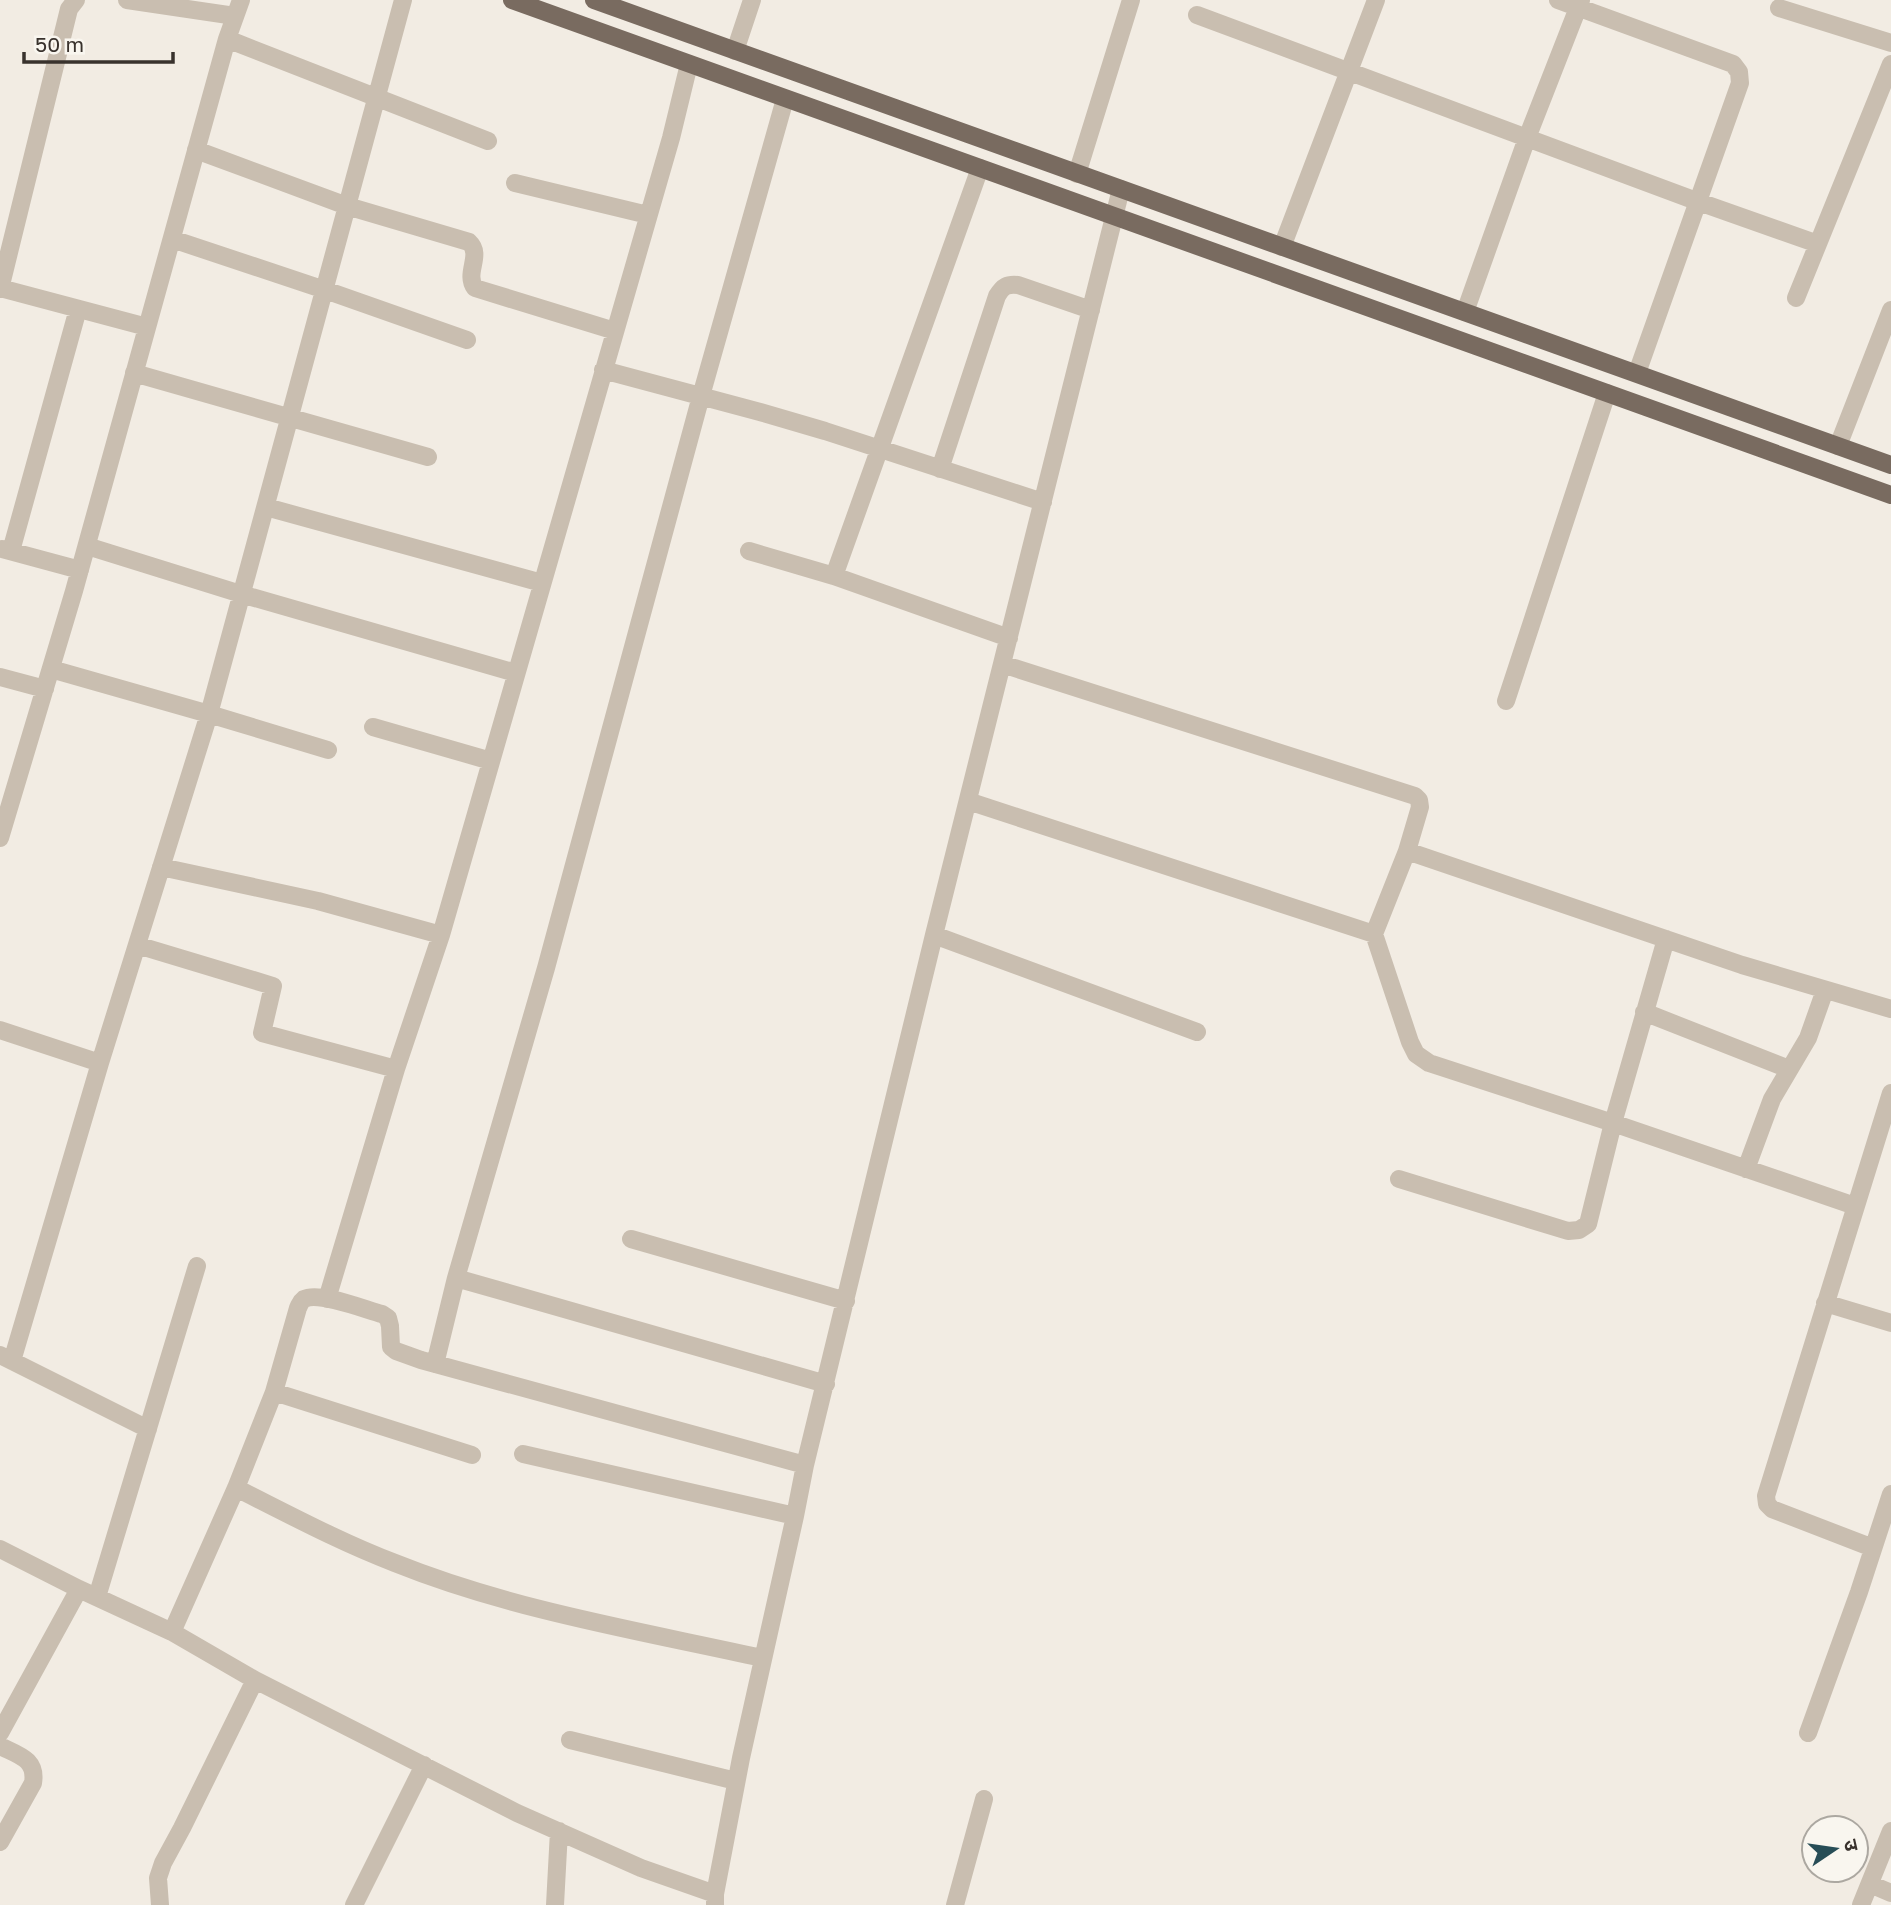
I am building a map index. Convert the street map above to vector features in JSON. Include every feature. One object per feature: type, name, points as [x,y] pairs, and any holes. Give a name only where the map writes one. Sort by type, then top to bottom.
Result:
[{"type":"main road","points":[[512,0],[1891,495]]},
{"type":"main road","points":[[594,0],[1891,465]]},
{"type":"street","points":[[76,0],[69,9],[1,282],[78,309],[147,327]]},
{"type":"street","points":[[0,838],[4,810],[45,688],[80,570],[227,39],[238,8],[127,0]]},
{"type":"street","points":[[148,1429],[6,1358],[209,714],[403,0]]},
{"type":"street","points":[[735,51],[752,0]]},
{"type":"street","points":[[1077,174],[1131,0]]},
{"type":"street","points":[[1282,247],[1376,0]]},
{"type":"street","points":[[1558,0],[1580,4],[1733,64],[1739,72],[1741,83],[1637,373]]},
{"type":"street","points":[[1465,312],[1527,138],[1580,4]]},
{"type":"street","points":[[1779,8],[1891,43]]},
{"type":"street","points":[[1197,15],[1818,244]]},
{"type":"street","points":[[227,39],[488,141]]},
{"type":"street","points":[[327,1299],[396,1069],[441,935],[690,64]]},
{"type":"street","points":[[1796,298],[1891,64]]},
{"type":"street","points":[[435,1364],[456,1278],[546,968],[701,396],[785,99]]},
{"type":"street","points":[[196,150],[347,206],[468,242],[473,246],[475,255],[470,276],[475,288],[615,331]]},
{"type":"street","points":[[834,576],[980,168]]},
{"type":"street","points":[[515,183],[648,215]]},
{"type":"street","points":[[0,1549],[172,1632],[255,1680],[517,1813],[715,1900],[736,1781],[805,1465],[934,935],[1121,189]]},
{"type":"street","points":[[172,239],[467,340]]},
{"type":"street","points":[[940,469],[1002,287],[1009,284],[1018,285],[1091,310]]},
{"type":"street","points":[[78,309],[5,550],[80,570]]},
{"type":"street","points":[[1839,446],[1891,310]]},
{"type":"street","points":[[603,370],[825,431],[1043,502]]},
{"type":"street","points":[[134,373],[428,457]]},
{"type":"street","points":[[1506,701],[1607,393]]},
{"type":"street","points":[[266,507],[542,583]]},
{"type":"street","points":[[87,546],[241,594],[516,673]]},
{"type":"street","points":[[749,551],[834,576],[1009,638]]},
{"type":"street","points":[[1002,664],[1415,796],[1420,807],[1407,851],[1374,934],[1416,1054],[1429,1063],[1855,1206]]},
{"type":"street","points":[[51,669],[328,750]]},
{"type":"street","points":[[0,677],[45,688]]},
{"type":"street","points":[[373,727],[491,761]]},
{"type":"street","points":[[968,801],[1374,934]]},
{"type":"street","points":[[1407,851],[1665,939],[1891,1009]]},
{"type":"street","points":[[161,867],[318,901],[441,935]]},
{"type":"street","points":[[934,935],[1197,1032]]},
{"type":"street","points":[[1399,1179],[1568,1231],[1579,1230],[1588,1224],[1613,1123],[1665,939]]},
{"type":"street","points":[[137,945],[273,986],[262,1033],[396,1069]]},
{"type":"street","points":[[1746,1169],[1772,1099],[1808,1038],[1825,990]]},
{"type":"street","points":[[1644,1012],[1789,1069]]},
{"type":"street","points":[[0,1030],[100,1063]]},
{"type":"street","points":[[1873,1548],[1772,1509],[1767,1504],[1766,1496],[1891,1093]]},
{"type":"street","points":[[631,1239],[846,1301]]},
{"type":"street","points":[[97,1597],[197,1266]]},
{"type":"street","points":[[456,1278],[826,1384]]},
{"type":"street","points":[[172,1632],[236,1488],[274,1392],[301,1302],[306,1298],[327,1299],[382,1314],[388,1318],[391,1347],[396,1351],[805,1465]]},
{"type":"street","points":[[1825,1303],[1891,1324]]},
{"type":"street","points":[[274,1392],[472,1455]]},
{"type":"street","points":[[523,1454],[796,1516]]},
{"type":"street","points":[[236,1488],[321,1531],[396,1564],[480,1592],[563,1614],[762,1658]]},
{"type":"street","points":[[1808,1733],[1873,1548],[1885,1533],[1891,1494]]},
{"type":"street","points":[[0,1733],[79,1589]]},
{"type":"street","points":[[160,1905],[158,1878],[163,1863],[255,1680]]},
{"type":"street","points":[[569,1740],[736,1781]]},
{"type":"street","points":[[0,1746],[26,1760],[33,1766],[34,1774],[33,1783],[0,1842]]},
{"type":"street","points":[[354,1905],[424,1765]]},
{"type":"street","points":[[956,1905],[984,1799]]},
{"type":"street","points":[[555,1905],[559,1831]]},
{"type":"street","points":[[1861,1905],[1891,1831]]},
{"type":"street","points":[[1870,1884],[1891,1893]]}]
